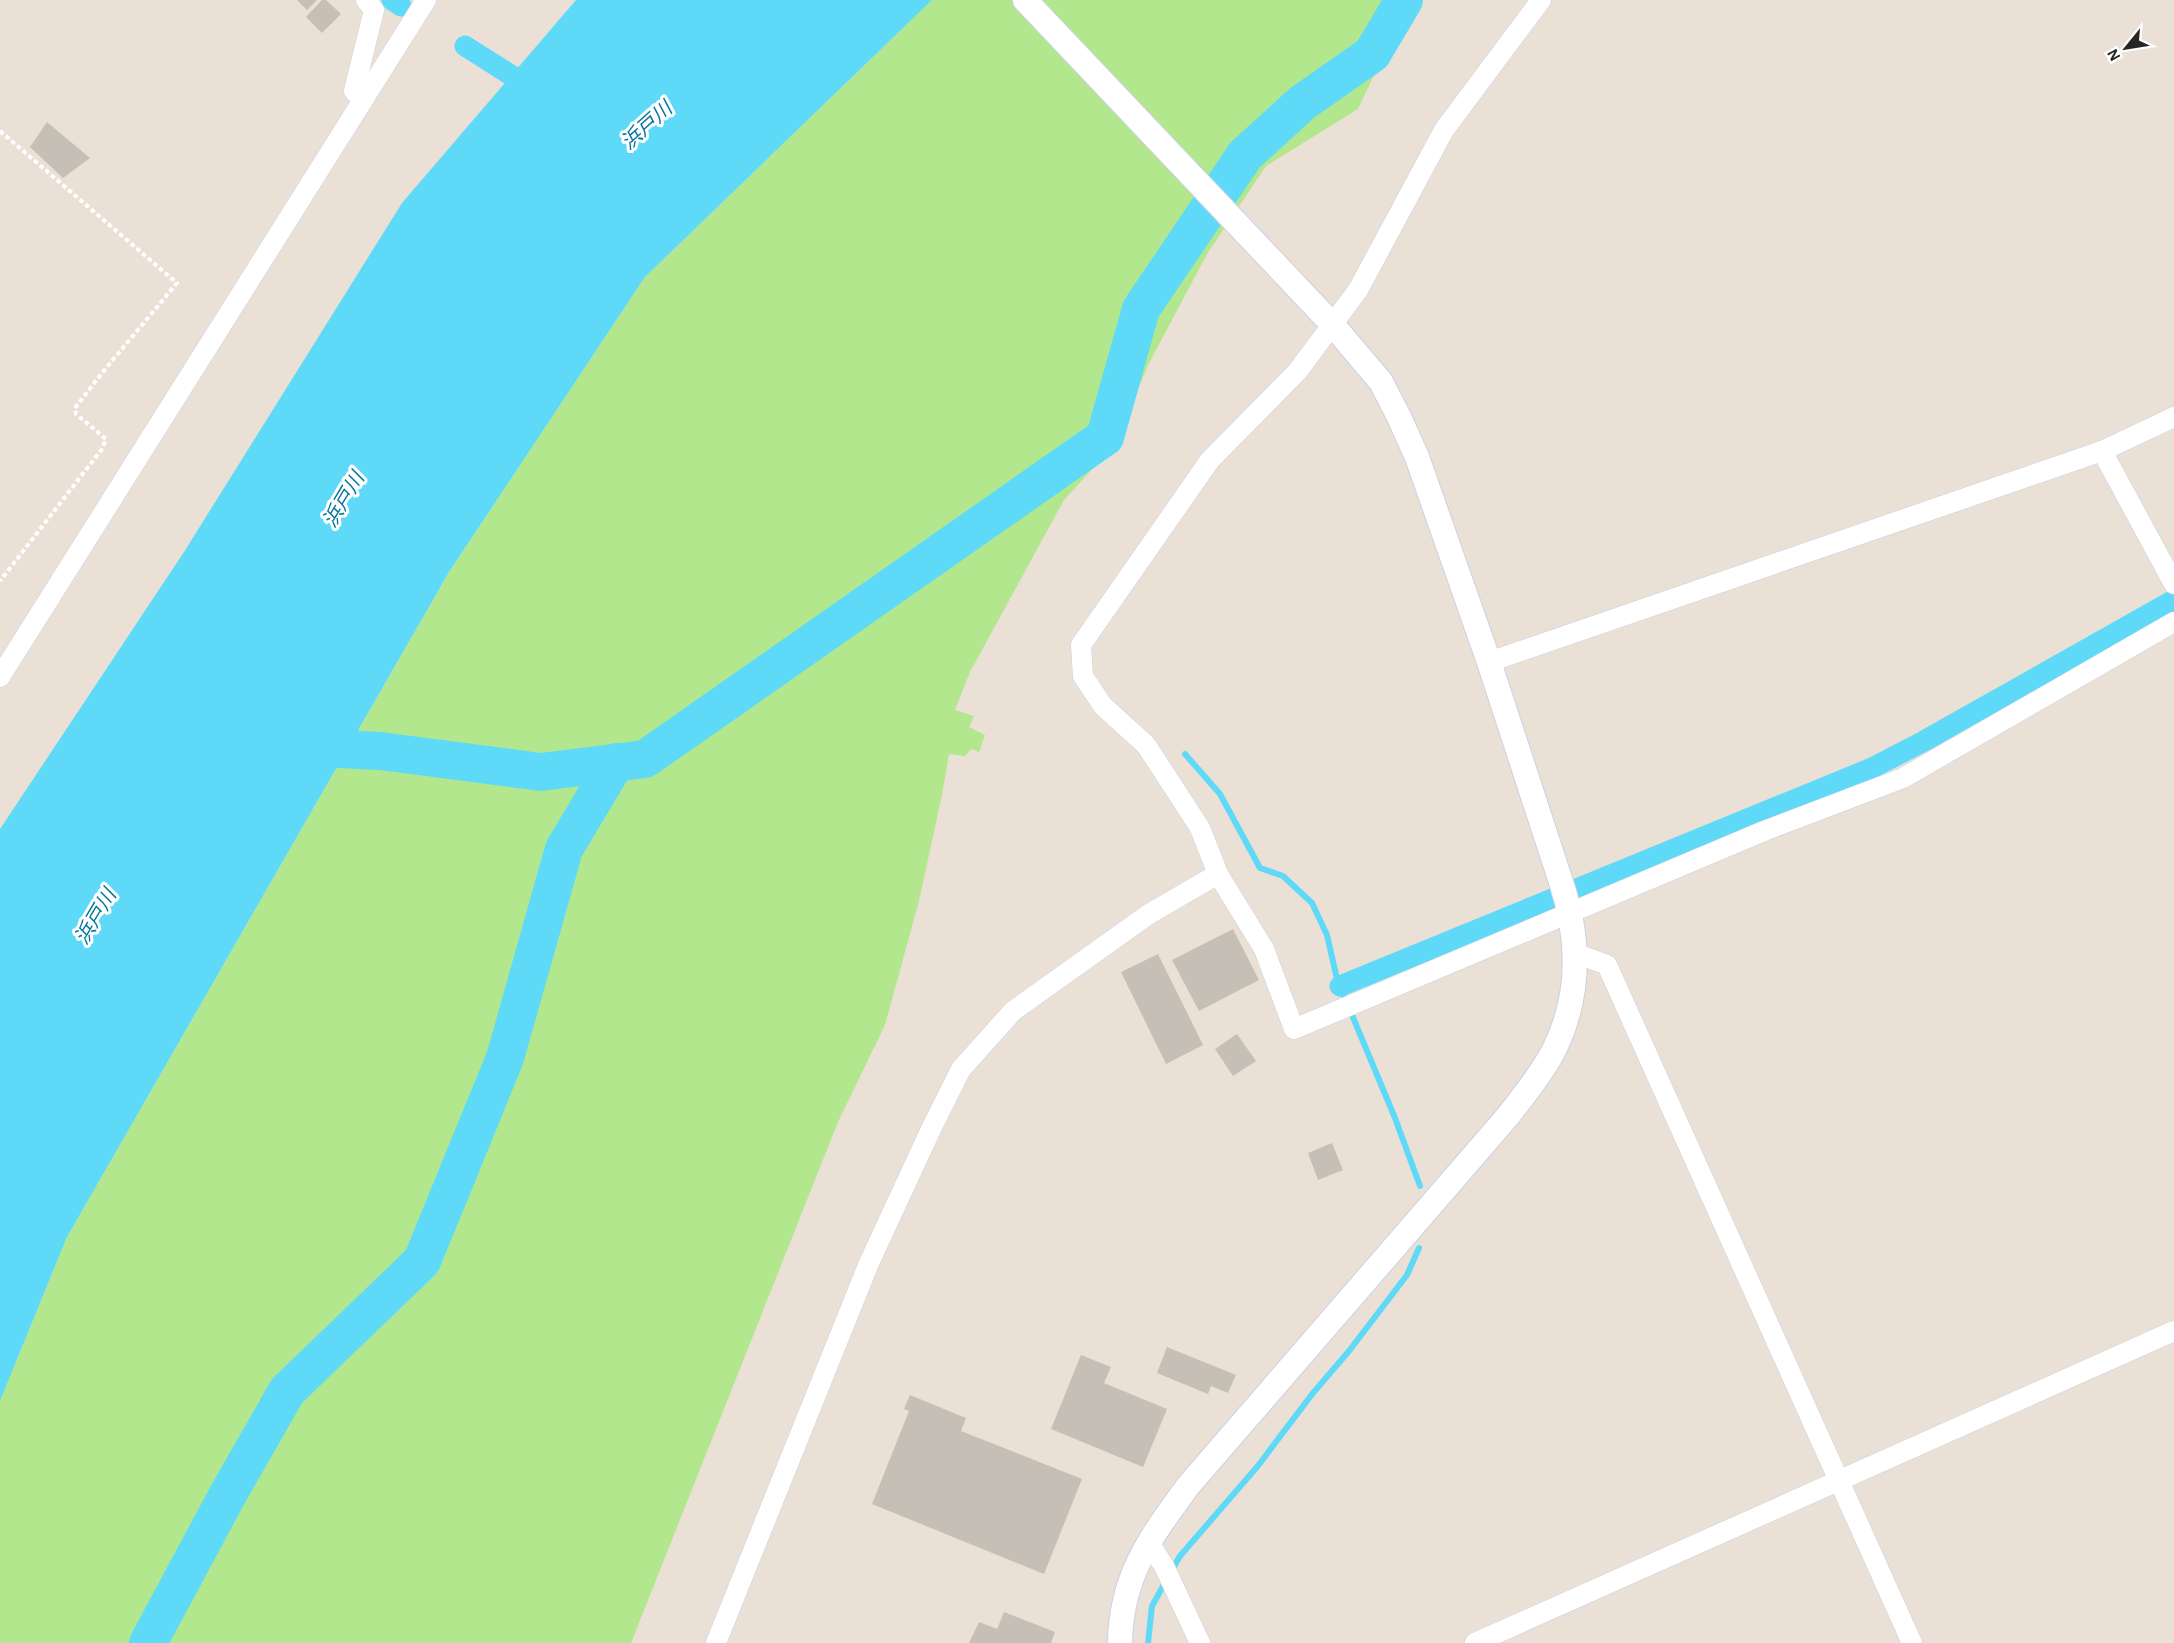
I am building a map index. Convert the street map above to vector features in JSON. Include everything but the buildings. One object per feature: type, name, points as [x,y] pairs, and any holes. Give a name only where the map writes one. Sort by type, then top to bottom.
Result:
[{"type":"street","points":[[363,100],[354,91],[374,10],[366,0]]},
{"type":"street","points":[[0,677],[426,0]]},
{"type":"street","points":[[1025,0],[1332,324],[1381,382],[1417,458],[1489,662],[1571,911],[1575,953],[1574,980],[1562,1029],[1553,1051],[1526,1093],[1188,1486],[1149,1541],[1127,1591],[1120,1643]]},
{"type":"street","points":[[1541,0],[1444,130],[1358,290],[1297,372],[1210,460],[1081,645],[1083,676],[1103,706],[1146,745],[1200,828],[1218,874],[1264,949],[1294,1029],[1764,831],[1903,778],[2174,622]]},
{"type":"street","points":[[1489,662],[2102,451],[2174,417]]},
{"type":"street","points":[[2102,451],[2174,584]]},
{"type":"street","points":[[716,1643],[870,1263],[961,1069],[1012,1011],[1149,914],[1218,874]]},
{"type":"street","points":[[1575,953],[1607,965],[1912,1643]]},
{"type":"street","points":[[1475,1643],[2174,1330]]},
{"type":"street","points":[[1149,1541],[1164,1566],[1200,1643]]},
{"type":"path","points":[[0,131],[177,283],[75,408],[76,414],[106,439],[102,449],[0,581]]},
{"type":"green space","points":[[932,0],[1412,0],[1358,109],[1266,166],[1207,254],[1148,365],[1116,443],[1064,500],[970,672],[955,710],[974,716],[969,727],[985,735],[979,752],[971,749],[965,756],[949,754],[919,901],[885,1025],[838,1122],[631,1643],[0,1643],[0,1401],[67,1237],[449,572],[645,277]]},
{"type":"water","name":"浜戸川","points":[[576,0],[932,0],[645,277],[449,572],[67,1237],[0,1401],[0,829],[184,552],[402,203]]},
{"type":"waterway","points":[[392,0],[401,6]]},
{"type":"waterway","points":[[296,747],[380,751],[541,772],[645,759],[1105,437],[1141,309],[1245,155],[1302,103],[1372,54],[1404,0]]},
{"type":"waterway","points":[[465,46],[536,91]]},
{"type":"waterway","points":[[1340,986],[1872,768],[2174,600]]},
{"type":"waterway","points":[[1185,754],[1220,794],[1260,868],[1283,876],[1312,903],[1327,935],[1337,979],[1395,1118],[1420,1186]]},
{"type":"waterway","points":[[148,1643],[227,1496],[287,1391],[422,1261],[505,1058],[564,849],[616,762]]},
{"type":"waterway","points":[[1172,1570],[1180,1556],[1257,1467],[1313,1393],[1349,1351],[1407,1275],[1419,1248]]},
{"type":"waterway","points":[[1148,1643],[1152,1606],[1167,1579]]}]
